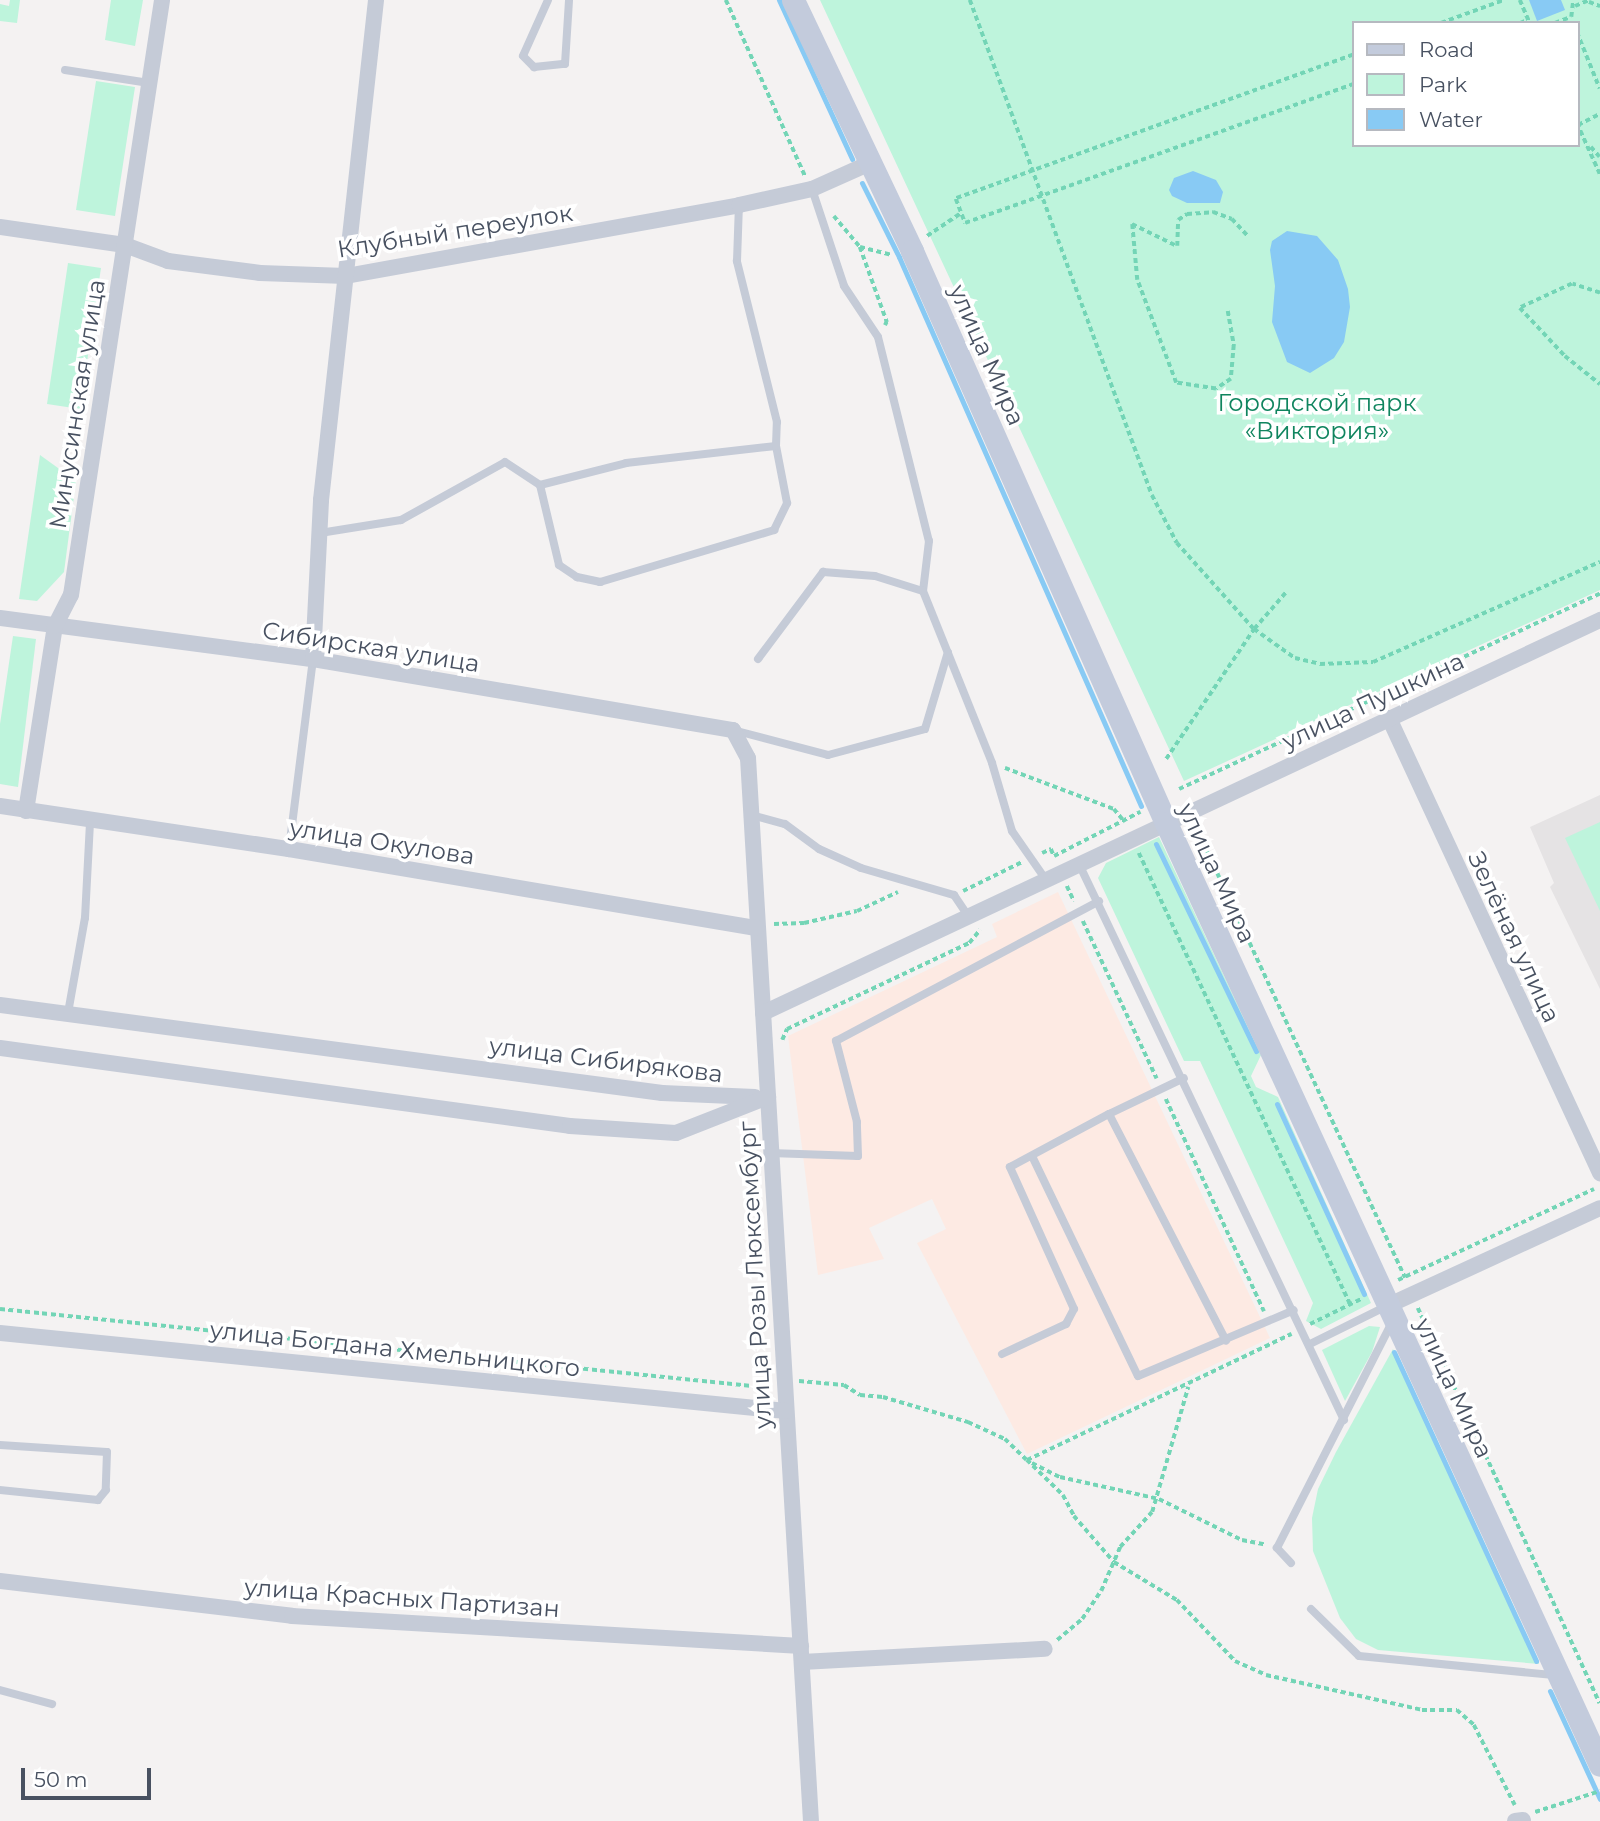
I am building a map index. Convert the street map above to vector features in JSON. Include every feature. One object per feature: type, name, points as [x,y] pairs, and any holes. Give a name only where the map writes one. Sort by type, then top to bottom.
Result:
[{"type":"main road","name":"улица Мира","points":[[793,0],[870,163],[1166,823],[1390,1313],[1600,1765]]},
{"type":"street","name":"Минусинская улица","points":[[26,811],[55,626],[71,594],[162,0]]},
{"type":"street","points":[[313,659],[320,533],[376,0]]},
{"type":"street","name":"Клубный переулок","points":[[0,226],[125,245],[168,261],[260,273],[346,276],[739,205],[812,189],[870,163]]},
{"type":"street","name":"Сибирская улица","points":[[0,618],[313,659],[733,730]]},
{"type":"street","name":"улица Пушкина","points":[[763,1013],[1600,620]]},
{"type":"street","name":"Зелёная улица","points":[[1389,718],[1600,1173]]},
{"type":"street","name":"улица Розы Люксембург","points":[[733,730],[748,758],[769,1153],[811,1821]]},
{"type":"street","name":"улица Окулова","points":[[0,807],[289,849],[756,928]]},
{"type":"street","name":"улица Сибирякова","points":[[0,1005],[704,1098],[768,1097]]},
{"type":"street","name":"улица Сибирякова","points":[[0,1048],[570,1126],[676,1133],[768,1097]]},
{"type":"street","points":[[1390,1313],[1412,1294],[1600,1208]]},
{"type":"street","name":"улица Богдана Хмельницкого","points":[[0,1333],[786,1411]]},
{"type":"street","name":"улица Красных Партизан","points":[[0,1581],[292,1616],[802,1654],[1045,1649]]},
{"type":"street","points":[[1515,1821],[1524,1821]]},
{"type":"lane","points":[[548,0],[523,56],[534,67],[565,64],[569,0]]},
{"type":"lane","points":[[65,70],[149,83]]},
{"type":"lane","points":[[812,189],[844,286],[878,337],[929,541],[923,591],[992,763],[1012,831],[1046,880]]},
{"type":"lane","points":[[320,533],[401,520],[505,462],[540,485],[559,565],[577,577],[600,582],[774,530],[787,503],[776,446],[777,422],[737,261],[739,205]]},
{"type":"lane","points":[[540,485],[626,463],[776,446]]},
{"type":"lane","points":[[758,659],[823,572],[875,576],[923,591]]},
{"type":"lane","points":[[733,730],[828,754],[925,729],[948,652]]},
{"type":"lane","points":[[289,849],[313,659]]},
{"type":"lane","points":[[751,815],[785,824],[819,849],[912,885],[954,895],[968,916]]},
{"type":"lane","points":[[68,1013],[85,918],[90,822]]},
{"type":"lane","points":[[1079,864],[1303,1328],[1344,1420]]},
{"type":"lane","points":[[769,1153],[858,1156],[857,1122],[835,1041],[1099,901]]},
{"type":"lane","points":[[1002,1354],[1066,1324],[1074,1309],[1010,1167],[1110,1114],[1184,1079]]},
{"type":"lane","points":[[1110,1114],[1226,1341]]},
{"type":"lane","points":[[1032,1156],[1138,1376],[1294,1310]]},
{"type":"lane","points":[[1310,1344],[1358,1320],[1390,1313]]},
{"type":"lane","points":[[1291,1563],[1277,1548],[1344,1420],[1390,1313]]},
{"type":"lane","points":[[0,1445],[107,1452],[106,1490],[98,1500],[0,1490]]},
{"type":"lane","points":[[1311,1609],[1359,1656],[1557,1675]]},
{"type":"lane","points":[[0,1690],[52,1704]]},
{"type":"path","points":[[726,0],[812,189]]},
{"type":"path","points":[[970,0],[1152,495],[1177,542],[1254,629],[1295,658],[1320,664],[1373,662],[1600,562]]},
{"type":"path","points":[[1446,21],[1504,0]]},
{"type":"path","points":[[1520,0],[1529,21]]},
{"type":"path","points":[[1573,0],[1573,21]]},
{"type":"path","points":[[1575,6],[1588,0],[1600,6]]},
{"type":"path","points":[[1560,21],[1571,17]]},
{"type":"path","points":[[1579,37],[1600,89]]},
{"type":"path","points":[[1352,55],[956,200],[965,223],[1352,84]]},
{"type":"path","points":[[1579,124],[1600,114]]},
{"type":"path","points":[[1579,126],[1600,174]]},
{"type":"path","points":[[1587,143],[1600,155]]},
{"type":"path","points":[[1228,311],[1234,345],[1231,379],[1216,389],[1176,383],[1137,280],[1132,225],[1177,246],[1178,220],[1187,214],[1213,212],[1232,219],[1249,237]]},
{"type":"path","points":[[927,232],[961,213]]},
{"type":"path","points":[[878,337],[887,322],[860,247],[899,257]]},
{"type":"path","points":[[1600,293],[1572,284],[1520,309],[1600,384]]},
{"type":"path","points":[[1166,759],[1254,629],[1287,591]]},
{"type":"path","points":[[1179,789],[1600,594]]},
{"type":"path","points":[[992,763],[1114,809],[1125,822]]},
{"type":"path","points":[[954,895],[1051,849],[1054,856],[1125,822],[1143,809]]},
{"type":"path","points":[[1196,827],[1600,1703]]},
{"type":"path","points":[[1138,851],[1358,1320]]},
{"type":"path","points":[[1066,884],[1278,1340]]},
{"type":"path","points":[[756,928],[857,911],[912,885]]},
{"type":"path","points":[[766,1074],[787,1029],[969,943],[985,923]]},
{"type":"path","points":[[1405,1277],[1600,1186]]},
{"type":"path","points":[[1027,1460],[1188,1385],[1351,1304]]},
{"type":"path","points":[[0,1310],[772,1388],[784,1384],[835,1383],[860,1395],[883,1397],[968,1422],[998,1435],[1027,1460],[1063,1494],[1074,1517],[1114,1562],[1177,1600],[1234,1661],[1266,1675],[1422,1710],[1457,1710],[1474,1725],[1524,1821],[1600,1791]]},
{"type":"path","points":[[1045,1649],[1082,1619],[1120,1547],[1143,1527],[1159,1499],[1188,1385]]},
{"type":"path","points":[[1027,1460],[1060,1478],[1159,1499],[1242,1540],[1277,1548]]},
{"type":"shaded area","points":[[1600,795],[1600,989],[1550,887],[1554,883],[1530,827]]},
{"type":"shaded area","points":[[1058,892],[1270,1338],[1027,1454],[917,1243],[946,1229],[932,1199],[869,1228],[884,1259],[818,1275],[788,1036],[997,937],[992,924]]},
{"type":"green space","points":[[10,0],[20,0],[17,23],[0,21],[0,4],[9,6]]},
{"type":"green space","points":[[111,0],[143,0],[135,46],[105,40]]},
{"type":"green space","name":"Городской парк «Виктория»","points":[[820,0],[1600,0],[1600,590],[1184,781]]},
{"type":"green space","points":[[96,81],[135,87],[115,216],[76,210]]},
{"type":"green space","points":[[68,263],[101,268],[80,409],[47,404]]},
{"type":"green space","points":[[40,455],[76,481],[64,572],[37,601],[19,599]]},
{"type":"green space","points":[[13,636],[36,639],[18,787],[0,784],[0,724]]},
{"type":"green space","points":[[1600,822],[1600,911],[1565,838]]},
{"type":"green space","points":[[1159,837],[1261,1055],[1251,1076],[1256,1087],[1278,1097],[1371,1303],[1321,1329],[1306,1321],[1313,1303],[1200,1061],[1184,1061],[1098,878],[1106,863]]},
{"type":"green space","points":[[1369,1326],[1380,1327],[1372,1352],[1345,1401],[1322,1350]]},
{"type":"green space","points":[[1393,1349],[1539,1664],[1378,1650],[1356,1639],[1340,1618],[1313,1551],[1312,1518],[1318,1489]]},
{"type":"water","points":[[1529,0],[1561,0],[1565,10],[1537,21]]},
{"type":"water","points":[[1193,171],[1216,180],[1223,192],[1220,203],[1187,203],[1172,196],[1169,190],[1174,178]]},
{"type":"water","points":[[1287,231],[1317,236],[1338,260],[1348,289],[1350,307],[1344,342],[1334,358],[1310,373],[1287,362],[1272,322],[1275,286],[1270,250],[1272,241]]},
{"type":"waterway","points":[[779,0],[852,159]]},
{"type":"waterway","points":[[862,183],[899,257],[1141,806]]},
{"type":"waterway","points":[[1156,844],[1256,1051]]},
{"type":"waterway","points":[[1277,1104],[1364,1294]]},
{"type":"waterway","points":[[1394,1352],[1536,1661]]},
{"type":"waterway","points":[[1550,1691],[1600,1799]]}]
